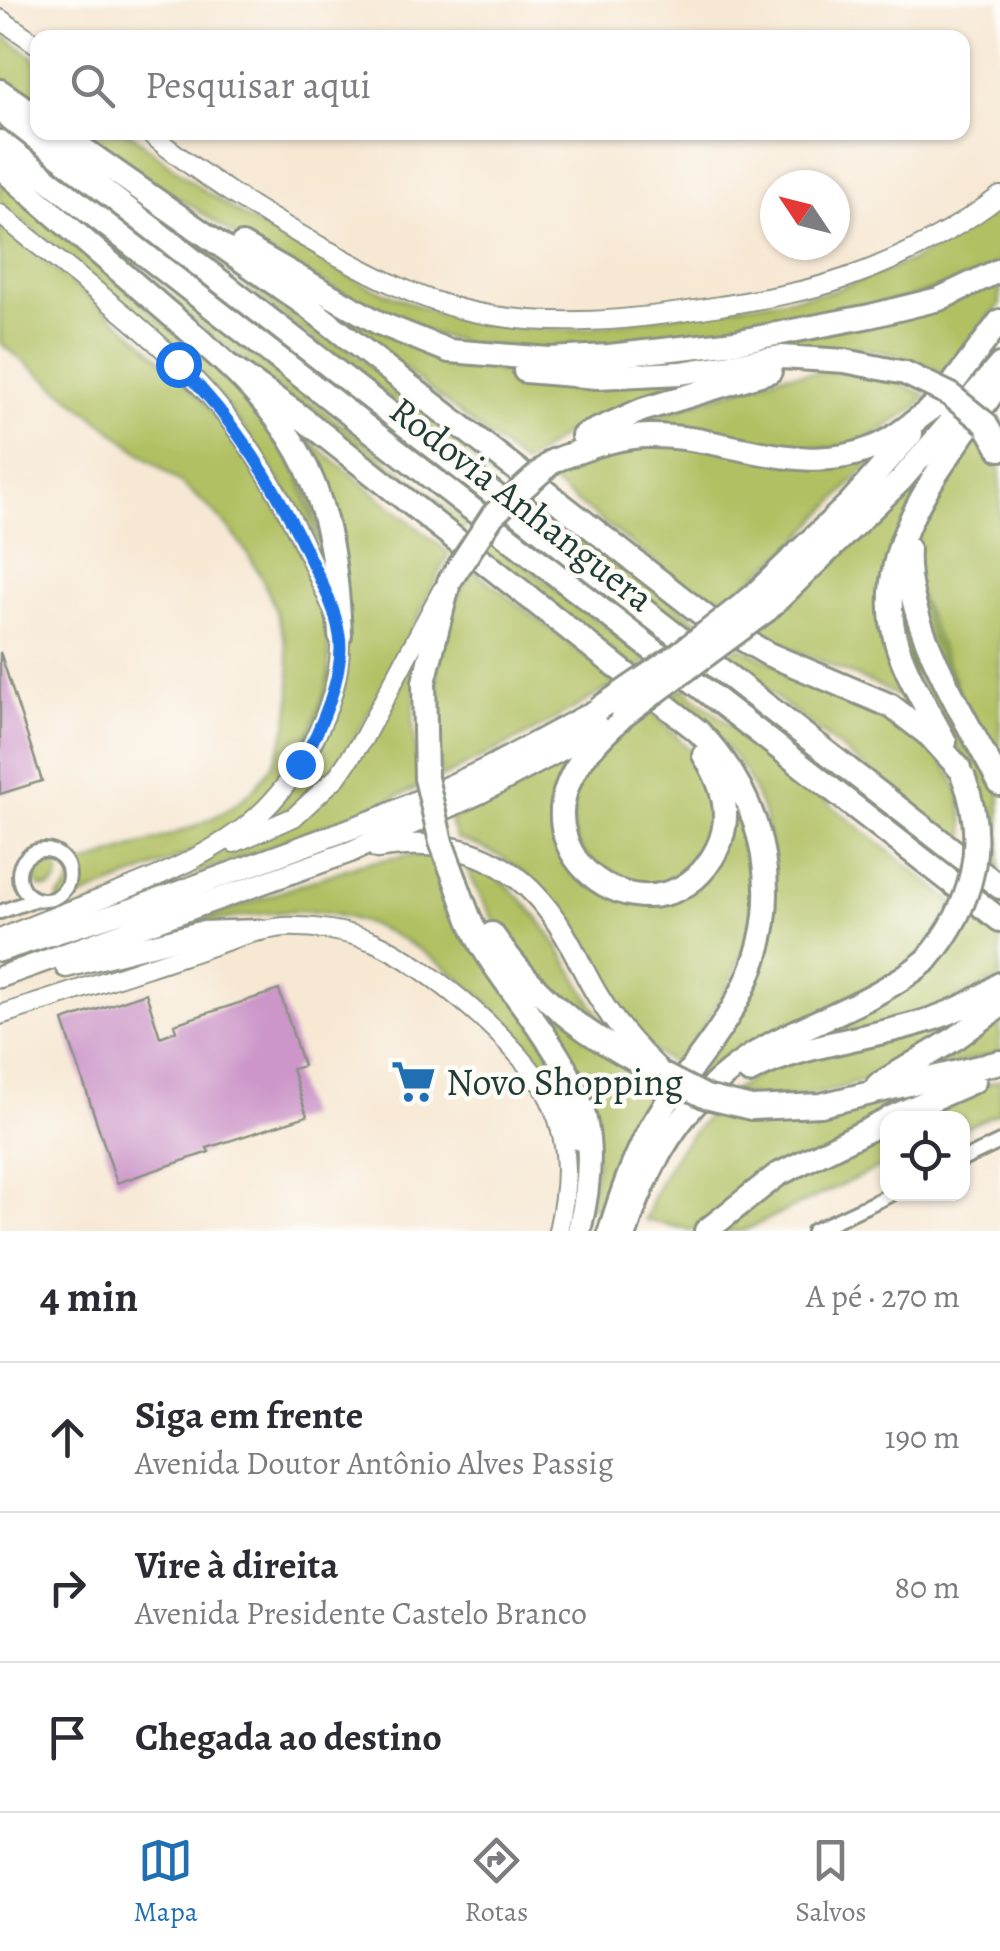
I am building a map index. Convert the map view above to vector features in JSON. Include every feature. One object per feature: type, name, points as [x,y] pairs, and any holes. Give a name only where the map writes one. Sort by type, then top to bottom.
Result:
[{"type":"highway","points":[[0,91],[30,112]]},
{"type":"highway","name":"Rodovia Anhanguera","points":[[0,110],[30,133]]},
{"type":"highway","name":"Rodovia Anhanguera","points":[[39,140],[1000,887]]},
{"type":"highway","points":[[70,140],[307,306],[711,621],[768,654],[892,706],[930,736],[961,772]]},
{"type":"highway","name":"Rodovia Anhanguera","points":[[0,142],[1000,920]]},
{"type":"highway","points":[[0,167],[230,366],[280,423],[314,487],[337,575],[340,635]]},
{"type":"highway","points":[[154,200],[378,323],[489,364],[597,378],[681,374],[781,358],[845,361],[906,373],[949,394],[992,430],[1000,450]]},
{"type":"highway","points":[[449,351],[549,360],[735,342],[918,306],[1000,270]]},
{"type":"highway","points":[[598,709],[759,604],[937,404],[1000,321]]},
{"type":"highway","points":[[579,1231],[588,1138],[576,1092],[548,1038],[481,944],[432,808],[424,754],[424,682],[448,582],[492,516],[583,436],[642,410],[812,361]]},
{"type":"highway","points":[[646,689],[708,761],[725,806],[721,841],[703,870],[679,888],[654,896],[623,894],[596,880],[574,858],[563,828],[564,798],[574,771],[622,717],[759,604],[901,480],[1000,365]]},
{"type":"highway","name":"Rodovia Anhanguera","points":[[230,366],[296,413],[646,689]]},
{"type":"highway","points":[[626,1231],[660,1151],[691,1108],[725,1073],[755,1052],[883,991],[927,960],[956,922],[976,864],[975,816],[961,772],[903,661],[892,617],[891,583],[897,550],[921,502],[1000,382]]},
{"type":"highway","points":[[554,461],[609,440],[651,436],[689,438],[784,458],[828,457],[886,441],[937,404]]},
{"type":"highway","points":[[921,502],[908,547],[913,605],[1000,784]]},
{"type":"highway","points":[[610,1231],[625,1184],[648,1133],[742,993],[754,963],[767,906],[761,836],[739,785],[708,740],[646,689]]},
{"type":"highway","points":[[456,882],[523,976],[552,1005],[609,1048],[706,1097],[751,1108],[790,1108],[1000,1062]]},
{"type":"highway","points":[[691,1108],[751,1071],[794,1052],[927,1022],[970,1005],[1000,984]]},
{"type":"highway","points":[[862,1095],[956,1038],[1000,1006]]},
{"type":"highway","points":[[907,1111],[1000,1074]]},
{"type":"highway","points":[[706,1231],[777,1176],[880,1124]]},
{"type":"main road","points":[[0,19],[30,40]]},
{"type":"main road","points":[[158,140],[234,198],[383,281],[465,310],[551,322],[614,320],[766,298],[846,278],[913,250],[1000,196]]},
{"type":"main road","points":[[0,214],[148,336],[226,416],[272,481],[315,569],[340,635],[326,712],[300,764],[258,816],[230,837],[179,865]]},
{"type":"main road","points":[[0,939],[284,822],[304,810],[325,791],[363,739],[448,582]]},
{"type":"main road","points":[[0,951],[134,908],[380,818],[486,769],[598,709]]},
{"type":"main road","points":[[0,978],[350,852],[480,794],[622,717]]},
{"type":"main road","points":[[350,852],[426,844],[470,852],[501,865],[542,902],[566,935],[611,1016],[665,1076]]},
{"type":"main road","points":[[0,978],[54,970],[201,932],[312,929],[360,937],[428,976],[544,1074],[568,1109],[577,1134],[585,1192]]},
{"type":"main road","points":[[0,1015],[259,930]]},
{"type":"main road","points":[[514,1049],[552,1102],[565,1144],[567,1176],[558,1231]]},
{"type":"street","points":[[0,912],[36,899]]},
{"type":"street","points":[[970,1156],[1000,1142]]},
{"type":"street","points":[[812,1231],[880,1200]]},
{"type":"green space","points":[[0,33],[30,55],[30,98],[0,78]]},
{"type":"green space","points":[[0,117],[488,499],[481,507],[0,132]]},
{"type":"green space","points":[[92,140],[139,140],[197,186],[249,220],[366,285],[436,313],[507,327],[572,330],[830,292],[908,262],[1000,206],[1000,262],[977,275],[876,309],[584,353],[463,343],[404,325],[242,240]]},
{"type":"green space","points":[[0,181],[229,380],[264,418],[298,474],[322,553],[267,462],[204,378],[135,312],[0,203]]},
{"type":"green space","points":[[111,182],[244,268],[511,476],[502,485]]},
{"type":"green space","points":[[0,225],[141,340],[204,402],[261,478],[288,523],[330,619],[325,701],[281,784],[234,827],[185,855],[60,906],[58,898],[70,885],[74,869],[180,832],[220,814],[247,795],[274,762],[284,735],[291,685],[284,640],[269,595],[248,554],[225,524],[190,491],[0,343]]},
{"type":"green space","points":[[118,251],[468,523],[460,535],[115,257]]},
{"type":"green space","points":[[1000,277],[1000,305],[945,374],[873,350],[840,347],[670,366],[608,365]]},
{"type":"green space","points":[[319,301],[435,355],[525,378],[709,378],[610,410],[569,431],[524,465]]},
{"type":"green space","points":[[838,371],[893,381],[926,395],[915,408],[876,434],[816,452],[616,429],[781,375]]},
{"type":"green space","points":[[286,422],[449,553],[353,742],[329,776],[299,803],[257,827],[288,792],[348,628]]},
{"type":"green space","points":[[974,428],[1000,458],[1000,766],[937,649],[917,586],[916,554],[922,523]]},
{"type":"green space","points":[[646,441],[882,451],[796,542],[717,609],[548,480],[570,464]]},
{"type":"green space","points":[[947,443],[888,567],[920,709],[879,686],[755,633],[860,537]]},
{"type":"green space","points":[[533,494],[700,623],[690,631],[522,503]]},
{"type":"green space","points":[[511,515],[673,642],[664,649],[502,524]]},
{"type":"green space","points":[[491,539],[648,660],[636,669],[483,551]]},
{"type":"green space","points":[[905,559],[1000,794],[1000,874],[988,865],[983,800],[969,767],[913,668],[897,619]]},
{"type":"green space","points":[[472,569],[619,682],[441,778],[436,724],[438,670],[450,619]]},
{"type":"green space","points":[[739,647],[894,717],[944,764],[953,779],[960,795],[967,847],[724,657]]},
{"type":"green space","points":[[417,655],[413,721],[419,787],[239,858],[55,920],[283,828],[375,727]]},
{"type":"green space","points":[[708,669],[965,871],[963,881],[700,676]]},
{"type":"green space","points":[[683,688],[955,903],[944,927],[904,968],[719,1066],[701,1080],[696,1078],[752,989],[774,865],[764,813],[744,770],[715,733],[672,696]]},
{"type":"green space","points":[[651,710],[689,749],[709,779],[718,823],[699,862],[674,880],[646,887],[603,878],[572,836],[574,785],[601,749]]},
{"type":"green space","points":[[567,760],[572,763],[560,793],[591,884],[688,889],[735,798],[752,876],[752,909],[746,940],[720,1000],[676,1065],[643,1042],[618,1013],[559,913],[534,882],[501,857],[456,839],[450,820]]},
{"type":"green space","points":[[410,855],[435,856],[548,1049],[573,1102],[551,1071],[494,1009],[427,954],[390,934],[353,919],[298,911],[178,928],[360,864]]},
{"type":"green space","points":[[464,861],[516,893],[536,916],[621,1048],[572,1011],[529,966],[492,916]]},
{"type":"green space","points":[[46,862],[55,866],[59,875],[55,884],[46,888],[37,884],[33,875],[37,866]]},
{"type":"green space","points":[[973,917],[1000,937],[1000,979],[899,1025],[813,1036],[904,990],[938,961]]},
{"type":"green space","points":[[516,979],[660,1086],[624,1151],[605,1210],[590,1207],[597,1161]]},
{"type":"green space","points":[[969,1014],[915,1053],[859,1082],[799,1096],[732,1092],[770,1067]]},
{"type":"green space","points":[[1000,1014],[1000,1052],[922,1073],[962,1046]]},
{"type":"green space","points":[[1000,1080],[1000,1112],[970,1126],[970,1111],[925,1111]]},
{"type":"green space","points":[[949,1083],[901,1111],[880,1111],[880,1123],[696,1231],[645,1220],[672,1161],[713,1110],[774,1119],[861,1108]]},
{"type":"green space","points":[[880,1133],[880,1167],[743,1231],[716,1231],[757,1197]]},
{"type":"building","points":[[0,652],[42,781],[0,794]]},
{"type":"building","points":[[279,990],[303,1066],[292,1069],[307,1116],[207,1148],[209,1152],[117,1183],[63,1021],[146,993],[160,1037],[176,1031],[174,1024]]},
{"type":"place","name":"Novo Shopping","points":[[413,1082]]},
{"type":"route","points":[[178,364],[226,416],[272,481],[315,569],[340,635],[338,663],[326,712],[300,764]]}]
